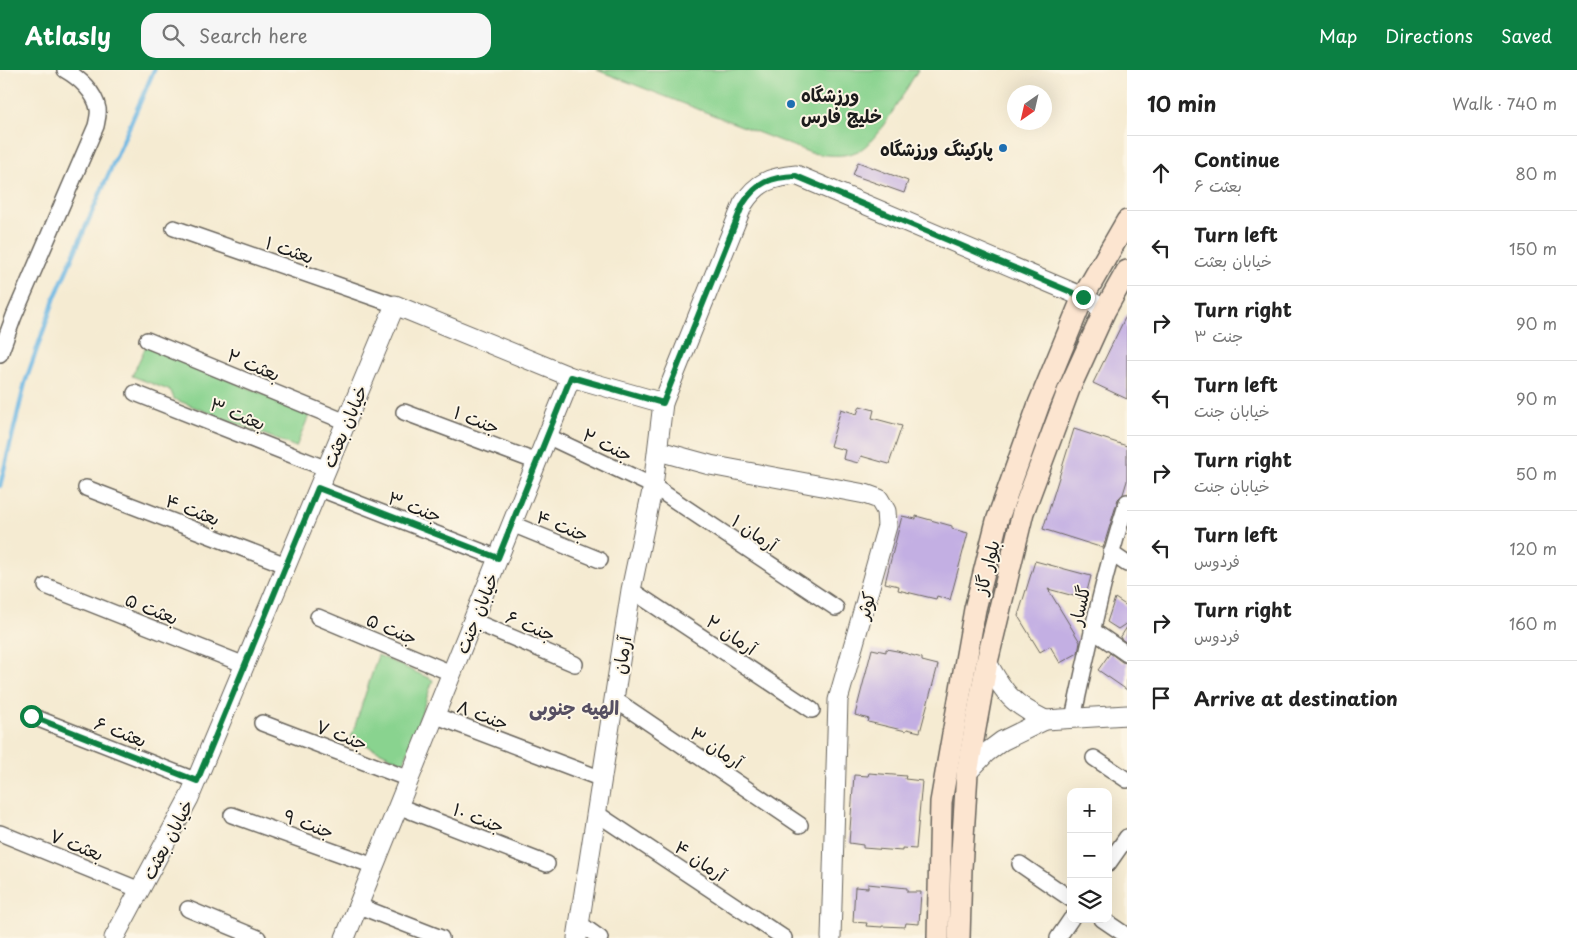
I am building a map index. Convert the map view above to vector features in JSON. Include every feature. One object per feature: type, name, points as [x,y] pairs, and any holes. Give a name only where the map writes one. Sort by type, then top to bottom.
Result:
[{"type":"main road","name":"بلوار گاز","points":[[938,938],[941,802],[976,609],[997,521],[1039,404],[1083,297],[1127,221]]},
{"type":"main road","name":"بلوار گاز","points":[[959,938],[961,868],[968,773],[987,662],[1023,512],[1065,398],[1105,310],[1127,271]]},
{"type":"street","points":[[0,354],[14,316],[96,126],[98,110],[92,94],[79,78],[65,70]]},
{"type":"street","name":"آرمان","points":[[578,930],[631,590],[653,486],[663,403],[743,204],[751,192],[763,182],[781,176],[796,176],[1083,297],[1105,310]]},
{"type":"street","name":"بعثت ۱","points":[[174,228],[395,305]]},
{"type":"street","points":[[395,305],[571,377],[663,403]]},
{"type":"street","name":"خیابان بعثت","points":[[114,938],[197,781],[395,305]]},
{"type":"street","name":"بعثت ۲","points":[[148,340],[346,422]]},
{"type":"street","name":"خیابان جنت","points":[[345,938],[571,377]]},
{"type":"street","name":"بعثت ۳","points":[[134,393],[327,469]]},
{"type":"street","name":"جنت ۱","points":[[404,412],[537,462]]},
{"type":"street","name":"جنت ۲","points":[[547,436],[653,486]]},
{"type":"street","name":"کوثر","points":[[658,451],[710,464],[865,494],[879,498],[886,510],[887,526],[838,700],[831,938]]},
{"type":"street","name":"آرمان ۱","points":[[653,486],[836,608]]},
{"type":"street","name":"بعثت ۴","points":[[86,488],[286,566]]},
{"type":"street","name":"جنت ۳","points":[[318,488],[498,558]]},
{"type":"street","name":"گلسار","points":[[1073,718],[1111,553],[1127,502]]},
{"type":"street","name":"جنت ۴","points":[[512,524],[600,560]]},
{"type":"street","points":[[1111,553],[1127,564]]},
{"type":"street","name":"بعثت ۵","points":[[46,586],[245,665]]},
{"type":"street","name":"آرمان ۲","points":[[631,590],[812,710]]},
{"type":"street","name":"جنت ۵","points":[[318,617],[451,673]]},
{"type":"street","name":"جنت ۶","points":[[473,621],[575,664]]},
{"type":"street","points":[[1092,630],[1127,654]]},
{"type":"street","points":[[987,662],[1000,686],[1012,700],[1027,712],[1044,720]]},
{"type":"street","name":"آرمان ۳","points":[[614,700],[800,825]]},
{"type":"street","name":"جنت ۸","points":[[434,715],[602,779]]},
{"type":"street","points":[[968,773],[986,753],[1002,741],[1044,720],[1127,715]]},
{"type":"street","name":"بعثت ۶","points":[[31,716],[197,781]]},
{"type":"street","name":"جنت ۷","points":[[262,723],[409,779]]},
{"type":"street","points":[[1094,758],[1127,780]]},
{"type":"street","name":"جنت ۱۰","points":[[398,806],[547,864]]},
{"type":"street","name":"آرمان ۴","points":[[596,813],[784,938]]},
{"type":"street","name":"جنت ۹","points":[[232,815],[374,866]]},
{"type":"street","name":"بعثت ۷","points":[[0,833],[140,890]]},
{"type":"street","points":[[1112,858],[1127,837]]},
{"type":"street","points":[[1020,864],[1067,896]]},
{"type":"street","points":[[359,906],[441,938]]},
{"type":"street","points":[[188,909],[258,938]]},
{"type":"street","points":[[1058,938],[1068,923]]},
{"type":"street","points":[[1108,923],[1127,936]]},
{"type":"street","points":[[578,930],[600,938]]},
{"type":"green space","name":"ورزشگاه خلیج فارس","points":[[597,70],[918,70],[891,115],[874,138],[858,151],[846,155],[834,155],[811,153]]},
{"type":"green space","points":[[146,346],[310,413],[296,447],[174,399],[171,391],[132,376]]},
{"type":"green space","points":[[378,655],[433,680],[404,763],[351,738]]},
{"type":"building","points":[[858,162],[908,181],[904,193],[853,175]]},
{"type":"building","points":[[1127,314],[1127,399],[1093,383]]},
{"type":"building","points":[[860,406],[874,410],[872,418],[902,426],[889,464],[861,456],[858,463],[843,459],[845,450],[830,446],[841,409],[857,414]]},
{"type":"building","points":[[1074,429],[1127,446],[1127,481],[1123,494],[1118,499],[1103,548],[1043,529]]},
{"type":"building","points":[[902,516],[916,519],[916,516],[952,526],[952,529],[968,533],[950,600],[937,596],[936,599],[898,590],[899,586],[885,583]]},
{"type":"building","points":[[1035,561],[1091,576],[1085,599],[1048,589],[1080,642],[1078,653],[1060,663],[1050,646],[1040,652],[1018,616]]},
{"type":"building","points":[[1115,598],[1127,606],[1127,623],[1118,629],[1107,622]]},
{"type":"building","points":[[1127,627],[1127,643],[1120,638]]},
{"type":"building","points":[[872,649],[886,652],[886,649],[897,651],[938,665],[920,732],[907,729],[906,731],[868,722],[869,719],[855,715]]},
{"type":"building","points":[[1110,653],[1122,662],[1127,663],[1127,690],[1098,670]]},
{"type":"building","points":[[869,773],[906,776],[905,779],[922,781],[916,849],[902,848],[902,851],[863,848],[863,845],[849,843],[854,775],[868,776]]},
{"type":"building","points":[[868,884],[907,888],[907,892],[921,892],[919,924],[906,923],[905,927],[882,927],[866,926],[867,923],[853,922],[855,887],[868,888]]},
{"type":"waterway","points":[[0,486],[25,383],[55,297],[154,70]]},
{"type":"place","name":"ورزشگاه خلیج فارس","points":[[791,104]]},
{"type":"place","name":"پارکینگ ورزشگاه","points":[[1003,148]]},
{"type":"district","name":"الهیه جنوبی","points":[[574,707]]},
{"type":"route","points":[[31,716],[197,781],[318,488],[498,558],[571,377],[663,403],[743,204],[751,192],[763,182],[781,176],[796,176],[1083,297]]}]
